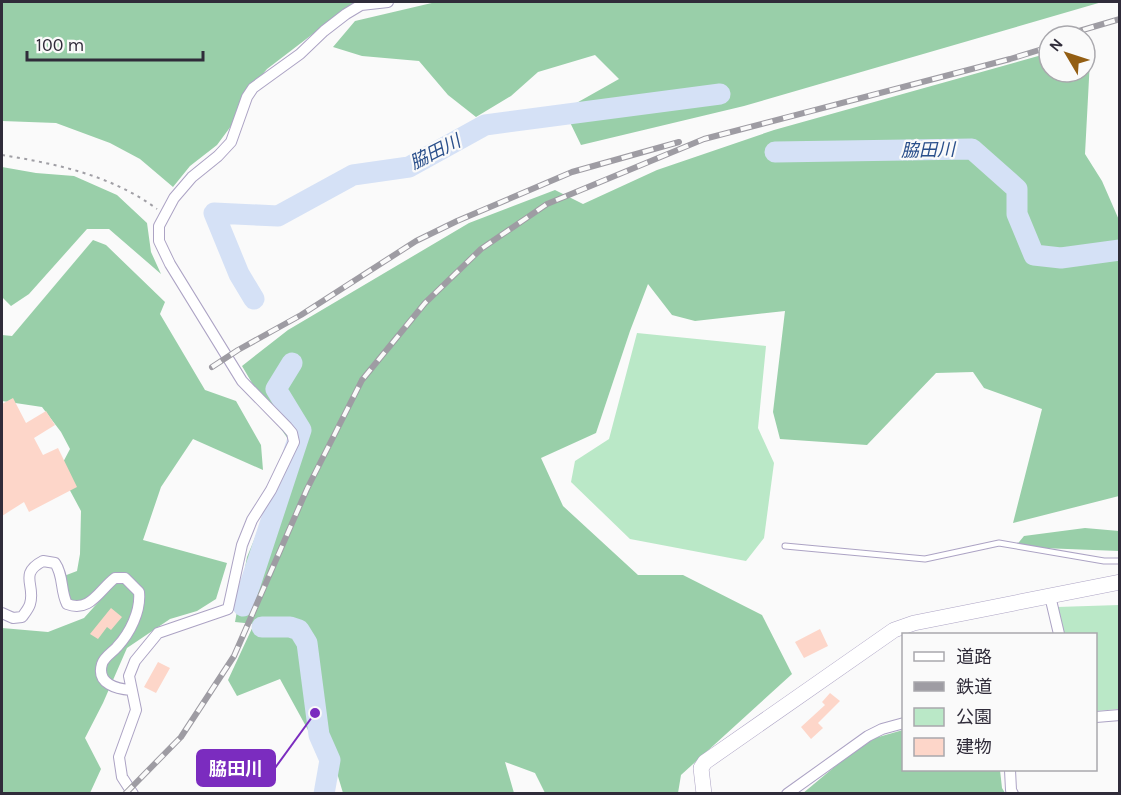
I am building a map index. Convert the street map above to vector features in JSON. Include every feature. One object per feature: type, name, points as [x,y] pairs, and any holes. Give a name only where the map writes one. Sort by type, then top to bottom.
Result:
[{"type":"street","points":[[133,794],[122,777],[119,757],[136,710],[129,676],[135,661],[158,633],[228,609],[242,545],[252,519],[271,490],[294,442],[292,433],[287,427],[242,381],[170,264],[159,241],[159,226],[174,198],[192,177],[218,156],[231,141],[247,97],[253,88],[300,54],[346,14],[361,5],[388,2]]},
{"type":"street","points":[[2,613],[13,618],[22,617],[30,603],[31,569],[43,561],[55,564],[61,572],[63,595],[67,604],[76,607],[86,606],[115,578],[124,578],[139,592],[140,607],[126,636],[102,662],[101,672],[104,680],[110,686],[131,690]]},
{"type":"street","points":[[704,794],[701,768],[705,762],[894,630],[914,622],[1119,582]]},
{"type":"street","points":[[1050,596],[1059,633]]},
{"type":"street","points":[[1097,717],[1119,715]]},
{"type":"street","points":[[787,794],[868,736],[902,723]]},
{"type":"street","points":[[1010,771],[1013,794]]},
{"type":"lane","points":[[786,546],[925,559],[999,543],[1104,561],[1119,561]]},
{"type":"path","points":[[2,155],[58,165],[102,178],[139,196],[164,215]]},
{"type":"green space","points":[[2,2],[359,2],[352,4],[267,69],[243,97],[234,122],[217,145],[190,166],[173,187],[140,159],[110,143],[56,123],[2,121]]},
{"type":"green space","points":[[436,2],[1102,2],[744,106],[581,145],[564,110],[619,79],[595,55],[538,72],[511,96],[476,117],[448,95],[419,61],[362,56],[333,47],[355,21]]},
{"type":"green space","points":[[1037,56],[1037,84],[1089,84],[1085,154],[1102,181],[1119,220],[1119,496],[1013,523],[1042,409],[984,388],[973,372],[936,373],[867,445],[780,439],[773,412],[785,311],[695,321],[672,315],[648,284],[596,433],[541,458],[563,506],[638,575],[683,575],[762,615],[792,674],[681,775],[678,793],[545,793],[535,773],[505,762],[514,793],[343,793],[337,773],[314,741],[280,679],[237,696],[228,680],[254,624],[235,622],[247,557],[293,446],[269,412],[242,366],[288,330],[469,223],[555,190],[583,204],[657,170],[774,130]]},
{"type":"green space","points":[[2,167],[74,176],[117,195],[147,223],[151,252],[161,274],[109,229],[87,229],[29,294],[11,306],[2,297]]},
{"type":"green space","points":[[93,240],[106,245],[165,302],[160,314],[205,390],[236,401],[261,445],[263,470],[193,439],[161,487],[143,540],[227,563],[216,599],[197,611],[170,619],[127,648],[85,738],[101,769],[90,793],[2,793],[2,628],[48,632],[84,618],[102,598],[99,590],[69,609],[56,579],[77,571],[80,554],[81,511],[59,470],[70,449],[61,432],[42,407],[2,401],[2,335],[12,336]]},
{"type":"green space","points":[[637,333],[766,346],[758,428],[774,463],[764,538],[746,561],[630,539],[571,482],[575,461],[609,439]]},
{"type":"green space","points":[[1085,528],[1119,531],[1119,551],[1015,547],[1024,536]]},
{"type":"green space","points":[[1119,605],[1119,709],[1097,711],[1097,633],[1063,633],[1057,607]]},
{"type":"green space","points":[[902,730],[902,771],[1000,771],[1002,788],[1005,793],[802,794],[844,759],[875,738]]},
{"type":"building","points":[[13,398],[26,423],[46,411],[55,425],[34,438],[43,455],[58,448],[77,487],[29,512],[24,502],[2,516],[2,404]]},
{"type":"building","points":[[111,608],[122,617],[111,630],[107,627],[98,639],[90,634]]},
{"type":"building","points":[[820,629],[828,646],[804,658],[795,642]]},
{"type":"building","points":[[158,662],[170,668],[156,693],[144,687]]},
{"type":"building","points":[[830,693],[840,701],[818,723],[823,728],[811,739],[801,727],[825,705],[822,702]]},
{"type":"waterway","name":"脇田川","points":[[254,299],[239,274],[214,213],[278,216],[353,175],[409,167],[485,125],[720,94]]},
{"type":"waterway","name":"脇田川","points":[[775,152],[972,149],[1017,189],[1017,214],[1034,255],[1061,258],[1120,250]]},
{"type":"waterway","name":"脇田川","points":[[243,606],[301,430],[276,389],[292,363]]},
{"type":"waterway","name":"脇田川","points":[[262,627],[290,627],[299,630],[307,643],[319,735],[330,760],[324,794]]},
{"type":"railway","points":[[1097,26],[1120,19]]},
{"type":"railway","points":[[125,794],[181,737],[234,656],[307,489],[362,380],[425,303],[481,249],[547,204],[704,139],[1037,51]]},
{"type":"railway","points":[[212,367],[301,315],[416,241],[457,221],[572,172],[679,142]]},
{"type":"place","name":"脇田川","points":[[315,713]]}]
